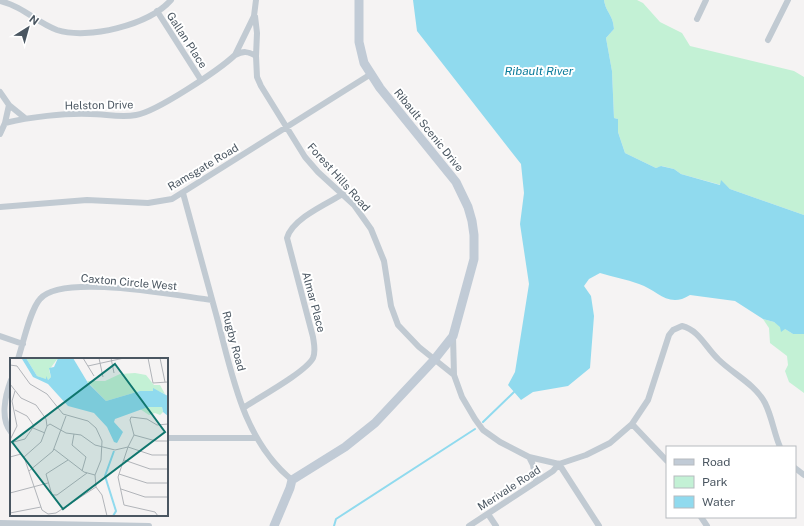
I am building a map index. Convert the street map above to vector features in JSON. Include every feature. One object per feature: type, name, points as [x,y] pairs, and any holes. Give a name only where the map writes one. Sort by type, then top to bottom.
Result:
[{"type":"street","points":[[18,7],[19,0]]},
{"type":"street","points":[[0,1],[18,7],[49,27],[65,32],[75,33],[98,31],[130,25],[157,11],[171,0]]},
{"type":"street","points":[[235,55],[254,15],[256,0]]},
{"type":"street","name":"Ribault Scenic Drive","points":[[292,480],[345,447],[371,427],[386,413],[434,360],[453,336],[474,259],[474,235],[468,207],[456,182],[371,74],[361,53],[359,33],[359,0]]},
{"type":"street","points":[[697,19],[706,0]]},
{"type":"street","points":[[768,40],[788,0]]},
{"type":"street","name":"Gallan Place","points":[[157,11],[201,80]]},
{"type":"street","name":"Forest Hills Road","points":[[254,15],[257,33],[257,77],[260,86],[309,161],[343,194],[364,219],[377,242],[384,262],[391,306],[398,324],[434,360]]},
{"type":"street","points":[[235,55],[242,52],[249,52],[256,56]]},
{"type":"street","name":"Helston Drive","points":[[5,123],[25,118],[90,114],[125,116],[145,114],[201,80],[228,62],[235,55]]},
{"type":"street","name":"Ramsgate Road","points":[[0,207],[87,200],[148,203],[172,199],[371,74]]},
{"type":"street","points":[[0,92],[9,105],[25,118]]},
{"type":"street","points":[[0,134],[5,123],[9,105]]},
{"type":"street","name":"Rugby Road","points":[[183,193],[243,408],[256,438],[281,471],[292,480]]},
{"type":"street","name":"Almar Place","points":[[243,408],[305,368],[313,358],[315,346],[287,238],[291,228],[298,221],[343,194]]},
{"type":"street","name":"Caxton Circle West","points":[[18,358],[39,300],[50,291],[56,289],[80,286],[105,287],[212,300]]},
{"type":"street","points":[[453,336],[454,375],[467,408],[483,430],[500,442],[529,457],[559,464],[595,451],[610,443],[632,424],[642,411],[654,387],[669,335],[673,330],[682,326],[692,330],[718,360],[748,384],[761,397],[770,413],[780,446]]},
{"type":"street","points":[[0,336],[23,344]]},
{"type":"street","points":[[434,360],[454,375]]},
{"type":"street","points":[[10,383],[1,416],[3,424],[10,431]]},
{"type":"street","points":[[632,424],[666,460]]},
{"type":"street","points":[[168,438],[256,438]]},
{"type":"street","points":[[529,457],[534,467],[536,481]]},
{"type":"street","points":[[559,464],[599,526]]},
{"type":"street","name":"Merivale Road","points":[[469,526],[536,481],[554,471],[559,464]]},
{"type":"street","points":[[796,469],[804,475]]},
{"type":"street","points":[[274,526],[292,480]]},
{"type":"street","points":[[488,514],[496,526]]},
{"type":"street","points":[[0,524],[149,526]]},
{"type":"green space","points":[[604,0],[637,0],[643,3],[660,22],[682,33],[690,46],[794,71],[804,77],[804,215],[730,189],[721,181],[721,185],[681,174],[674,169],[662,166],[656,168],[625,153],[618,132],[618,119],[614,118],[612,71],[606,38],[614,29]]},
{"type":"green space","points":[[763,319],[774,322],[793,334],[804,334],[804,393],[789,382],[785,371],[788,365],[787,356],[770,343],[769,328]]},
{"type":"water","name":"Ribault River","points":[[413,0],[604,0],[614,29],[606,38],[612,71],[614,118],[618,119],[618,132],[625,153],[656,168],[661,166],[674,169],[681,174],[720,185],[721,180],[730,189],[804,215],[804,334],[793,334],[785,329],[781,332],[780,327],[774,322],[763,319],[735,301],[690,295],[682,299],[669,299],[639,284],[600,273],[589,279],[584,286],[591,296],[594,316],[590,368],[568,386],[533,392],[521,400],[508,385],[515,372],[529,284],[520,224],[524,193],[521,164],[417,31]]},
{"type":"waterway","points":[[483,422],[514,392]]},
{"type":"waterway","points":[[334,526],[336,519],[475,429]]}]
